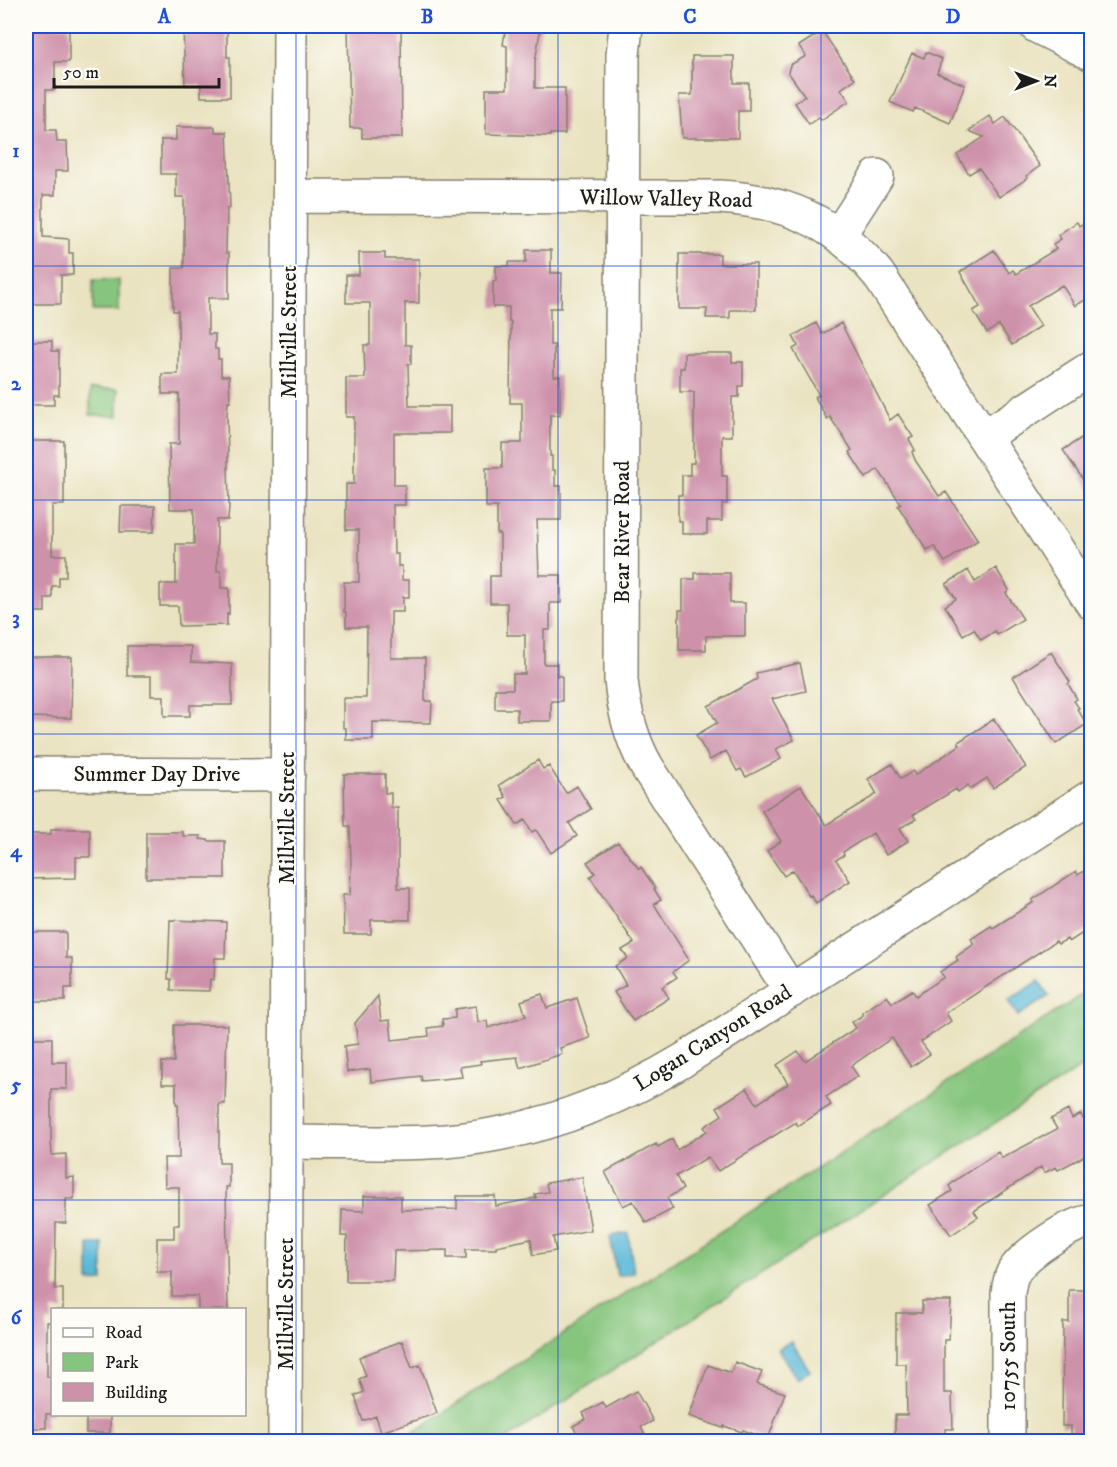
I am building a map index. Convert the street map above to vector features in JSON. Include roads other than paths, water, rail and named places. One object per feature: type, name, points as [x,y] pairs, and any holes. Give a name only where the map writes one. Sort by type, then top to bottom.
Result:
[{"type":"street","name":"Millville Street","points":[[285,1440],[290,26]]},
{"type":"street","name":"Bear River Road","points":[[626,26],[623,56],[621,680],[623,703],[636,747],[647,767],[790,991]]},
{"type":"street","points":[[1036,26],[1092,54]]},
{"type":"street","points":[[839,235],[877,176]]},
{"type":"street","name":"Willow Valley Road","points":[[290,196],[720,197],[762,201],[802,214],[839,235],[878,274],[1092,603]]},
{"type":"street","points":[[984,437],[1092,368]]},
{"type":"street","name":"Summer Day Drive","points":[[26,774],[288,775]]},
{"type":"street","name":"Logan Canyon Road","points":[[286,1142],[446,1141],[484,1137],[558,1119],[601,1104],[652,1079],[1092,796]]},
{"type":"street","name":"10755 South","points":[[1008,1442],[1008,1293],[1014,1271],[1029,1255],[1069,1228],[1092,1221]]},
{"type":"water","points":[[1039,981],[1049,996],[1018,1016],[1008,1001]]},
{"type":"water","points":[[628,1233],[634,1273],[617,1276],[610,1236]]},
{"type":"water","points":[[89,1244],[103,1244],[103,1281],[89,1282]]},
{"type":"water","points":[[791,1341],[810,1371],[797,1379],[778,1349]]}]
